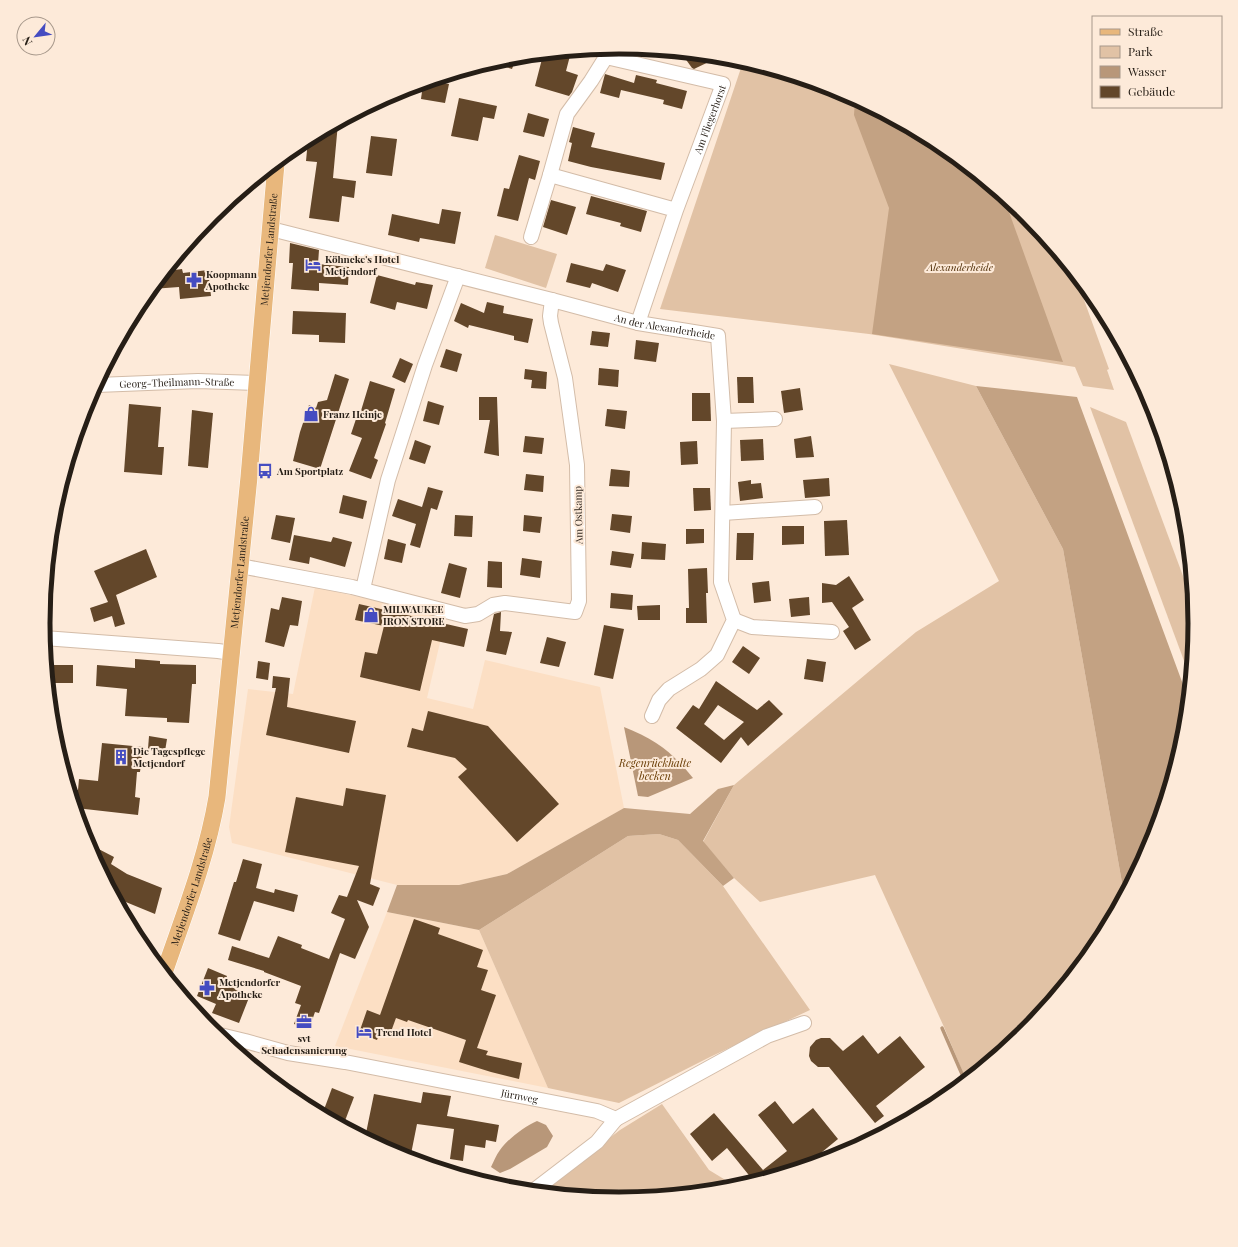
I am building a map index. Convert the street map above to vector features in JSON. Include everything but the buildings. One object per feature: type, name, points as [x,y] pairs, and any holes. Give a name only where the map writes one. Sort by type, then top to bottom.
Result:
[{"type":"main road","name":"Metjendorfer Landstraße","points":[[166,967],[207,844],[214,811],[232,653],[276,170]]},
{"type":"street","name":"Am Fliegerhorst","points":[[531,237],[567,114],[606,57],[723,84],[676,210],[638,323]]},
{"type":"street","points":[[550,175],[676,210]]},
{"type":"street","points":[[271,229],[552,300]]},
{"type":"street","points":[[363,589],[388,480],[425,365],[458,276]]},
{"type":"street","name":"An der Alexanderheide","points":[[552,300],[638,323],[718,336],[724,421],[721,582],[734,620]]},
{"type":"street","name":"Am Ostkamp","points":[[240,566],[363,589],[465,616],[478,614],[493,605],[505,603],[575,612],[580,601],[577,465],[565,378],[551,323],[550,316],[552,300]]},
{"type":"street","name":"Georg-Theilmann-Straße","points":[[103,385],[187,381],[257,383]]},
{"type":"street","points":[[724,421],[776,420]]},
{"type":"street","points":[[723,513],[815,507]]},
{"type":"street","points":[[652,716],[659,700],[669,689],[701,669],[717,655],[734,620],[752,627],[832,632]]},
{"type":"street","points":[[50,638],[232,653]]},
{"type":"street","points":[[538,1187],[596,1142],[616,1119],[767,1036],[804,1023]]},
{"type":"street","name":"Jürnweg","points":[[229,1037],[288,1053],[344,1062],[597,1111],[616,1119]]},
{"type":"shaded area","points":[[315,587],[446,617],[427,698],[473,709],[485,660],[600,687],[624,808],[507,874],[459,885],[397,885],[232,843],[229,827],[248,689],[293,694]]},
{"type":"shaded area","points":[[387,912],[479,930],[548,1088],[335,1046]]},
{"type":"green space","points":[[741,68],[802,85],[871,113],[935,150],[994,196],[1047,248],[1081,292],[1109,369],[1107,370],[1114,390],[1083,386],[1075,367],[869,334],[660,309]]},
{"type":"green space","name":"Alexanderheide","points":[[855,106],[904,131],[935,150],[965,172],[1008,209],[1063,362],[872,334],[889,208],[854,115]]},
{"type":"green space","points":[[495,235],[557,254],[546,288],[485,268]]},
{"type":"green space","points":[[889,364],[976,386],[1063,549],[1123,887],[1112,908],[1092,940],[1047,999],[994,1051],[964,1076],[944,1027],[875,875],[760,902],[734,878],[703,842],[734,785],[916,632],[999,581]]},
{"type":"green space","points":[[976,386],[1077,397],[1184,688],[1177,735],[1169,771],[1145,841],[1123,887],[1063,549]]},
{"type":"green space","points":[[1090,407],[1126,422],[1187,587],[1188,624],[1186,667]]},
{"type":"green space","points":[[734,785],[703,841],[734,878],[723,886],[678,840],[659,834],[628,836],[479,930],[387,912],[397,885],[459,885],[507,874],[624,808],[690,814],[718,789]]},
{"type":"green space","points":[[659,834],[678,840],[723,886],[810,1010],[710,1057],[619,1103],[548,1088],[479,930],[628,836]]},
{"type":"green space","points":[[662,1104],[709,1170],[729,1182],[693,1188],[656,1191],[619,1192],[545,1188],[620,1130]]},
{"type":"water","name":"Regenrückhalte becken","points":[[624,727],[645,736],[662,747],[678,761],[693,778],[648,797],[638,796]]},
{"type":"water","points":[[537,1121],[546,1125],[553,1136],[547,1147],[510,1169],[500,1173],[491,1167],[496,1156],[512,1137]]},
{"type":"waterway","points":[[942,1028],[963,1076]]},
{"type":"place","name":"Köhncke's Hotel Metjendorf","points":[[313,265]]},
{"type":"place","name":"Koopmann Apotheke","points":[[194,280]]},
{"type":"place","name":"Franz Heinje","points":[[311,414]]},
{"type":"place","name":"Am Sportplatz","points":[[265,471]]},
{"type":"place","name":"MILWAUKEE IRON STORE","points":[[371,615]]},
{"type":"place","name":"Die Tagespflege Metjendorf","points":[[121,757]]},
{"type":"place","name":"Metjendorfer Apotheke","points":[[207,988]]},
{"type":"place","name":"svt Schadensanierung","points":[[304,1022]]},
{"type":"place","name":"Trend Hotel","points":[[364,1032]]}]
